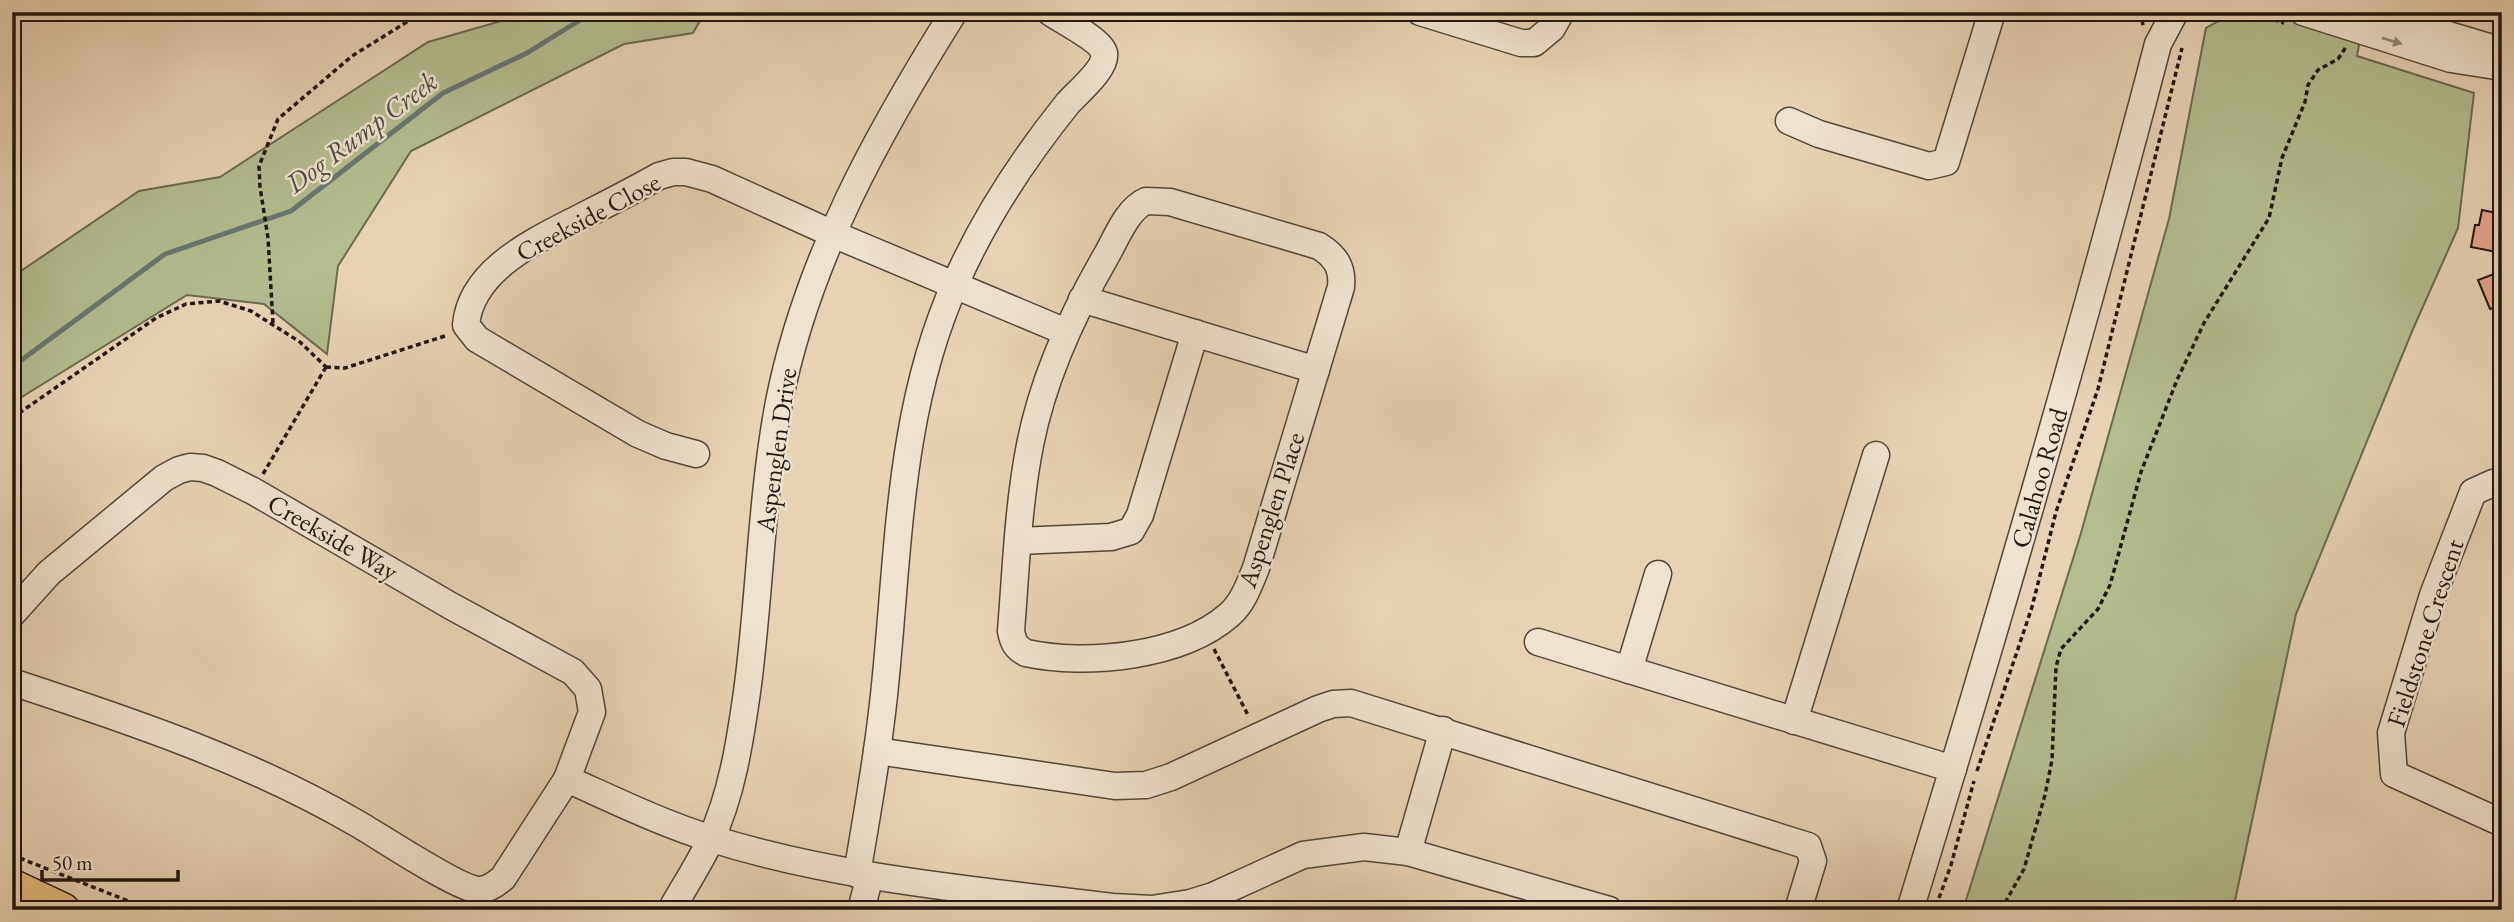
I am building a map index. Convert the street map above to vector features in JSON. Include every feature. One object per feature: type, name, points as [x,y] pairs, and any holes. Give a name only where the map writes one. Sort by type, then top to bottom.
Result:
[{"type":"main road","points":[[12,886],[63,910]]},
{"type":"street","name":"Aspenglen Drive","points":[[671,910],[711,839],[728,788],[741,734],[779,404],[794,335],[833,234],[866,162],[954,12]]},
{"type":"street","points":[[861,910],[909,440],[932,345],[954,285],[985,223],[1019,167],[1102,63],[1104,56],[1102,49],[1049,12]]},
{"type":"street","points":[[1420,12],[1521,43],[1534,43],[1552,28],[1562,12]]},
{"type":"street","points":[[1789,121],[1819,134],[1928,166],[1946,162],[1992,12]]},
{"type":"street","name":"Calahoo Road","points":[[2157,12],[2158,44]]},
{"type":"street","name":"Calahoo Road","points":[[1910,910],[2093,293],[2158,44],[2175,12]]},
{"type":"street","points":[[2304,12],[2362,21],[2502,51]]},
{"type":"street","points":[[2362,21],[2451,59],[2502,67]]},
{"type":"street","name":"Creekside Close","points":[[466,325],[468,310],[484,284],[508,259],[537,240],[659,176],[673,173],[699,174],[833,234]]},
{"type":"street","name":"Aspenglen Place","points":[[1146,201],[1170,202],[1319,246],[1336,259],[1342,279],[1256,568],[1240,602],[1218,623],[1168,646],[1127,656],[1083,658],[1026,653],[1018,649],[1013,642],[1011,631],[1030,443],[1043,395],[1066,332],[1082,299],[1127,221],[1138,205],[1146,201]]},
{"type":"street","points":[[833,234],[1066,332]]},
{"type":"street","points":[[1082,299],[1316,370]]},
{"type":"street","points":[[466,325],[477,340],[638,434],[666,446],[696,454]]},
{"type":"street","points":[[1018,541],[1111,537],[1130,531],[1140,516],[1195,333]]},
{"type":"street","points":[[1794,721],[1876,455]]},
{"type":"street","name":"Creekside Way","points":[[12,614],[49,573],[164,478],[179,470],[203,468],[253,491],[451,606],[573,672],[588,689],[592,712],[567,779],[503,878],[493,886],[479,890],[454,881],[349,819],[257,771],[121,718],[12,682]]},
{"type":"street","name":"Fieldstone Crescent","points":[[2502,487],[2493,483],[2473,492],[2433,595],[2391,733],[2394,774],[2502,823]]},
{"type":"street","points":[[1629,670],[1658,574]]},
{"type":"street","points":[[1538,642],[1953,769]]},
{"type":"street","points":[[877,751],[1132,786],[1146,785],[1171,777],[1318,709],[1351,702],[1808,846],[1813,862],[1798,910]]},
{"type":"street","points":[[1408,852],[1443,730]]},
{"type":"street","points":[[567,779],[675,827],[711,839],[990,901],[1111,909],[1215,903],[1279,864],[1311,853],[1364,847],[1408,852],[1609,910]]},
{"type":"path","points":[[274,323],[268,238],[259,166],[278,119],[352,56],[423,12]]},
{"type":"path","points":[[2001,910],[2024,869],[2045,795],[2052,760],[2056,667],[2061,649],[2098,609],[2110,585],[2141,471],[2204,323],[2269,218],[2282,158],[2305,102],[2308,85],[2318,70],[2338,59],[2362,21]]},
{"type":"path","points":[[1936,905],[2032,607],[2056,512],[2098,389],[2185,38]]},
{"type":"path","points":[[12,418],[156,318],[186,304],[219,301],[251,311],[274,323],[300,342],[326,367],[345,368],[447,335],[466,325]]},
{"type":"path","points":[[253,491],[326,367]]},
{"type":"path","points":[[1210,645],[1259,736]]},
{"type":"path","points":[[12,855],[151,910]]},
{"type":"green space","points":[[533,12],[705,12],[693,33],[624,44],[411,151],[338,266],[327,354],[264,304],[187,295],[12,403],[12,277],[139,191],[220,177],[428,42]]},
{"type":"green space","points":[[2226,12],[2365,12],[2357,56],[2474,93],[2458,228],[2413,329],[2296,614],[2233,910],[1963,910],[2081,533],[2169,219],[2206,28],[2224,18]]},
{"type":"building","points":[[2482,210],[2502,214],[2502,253],[2471,247],[2475,225],[2479,225]]},
{"type":"building","points":[[2502,271],[2502,305],[2490,309],[2478,280]]},
{"type":"waterway","name":"Dog Rump Creek","points":[[12,367],[165,254],[291,211],[443,93],[527,53],[593,12]]}]
